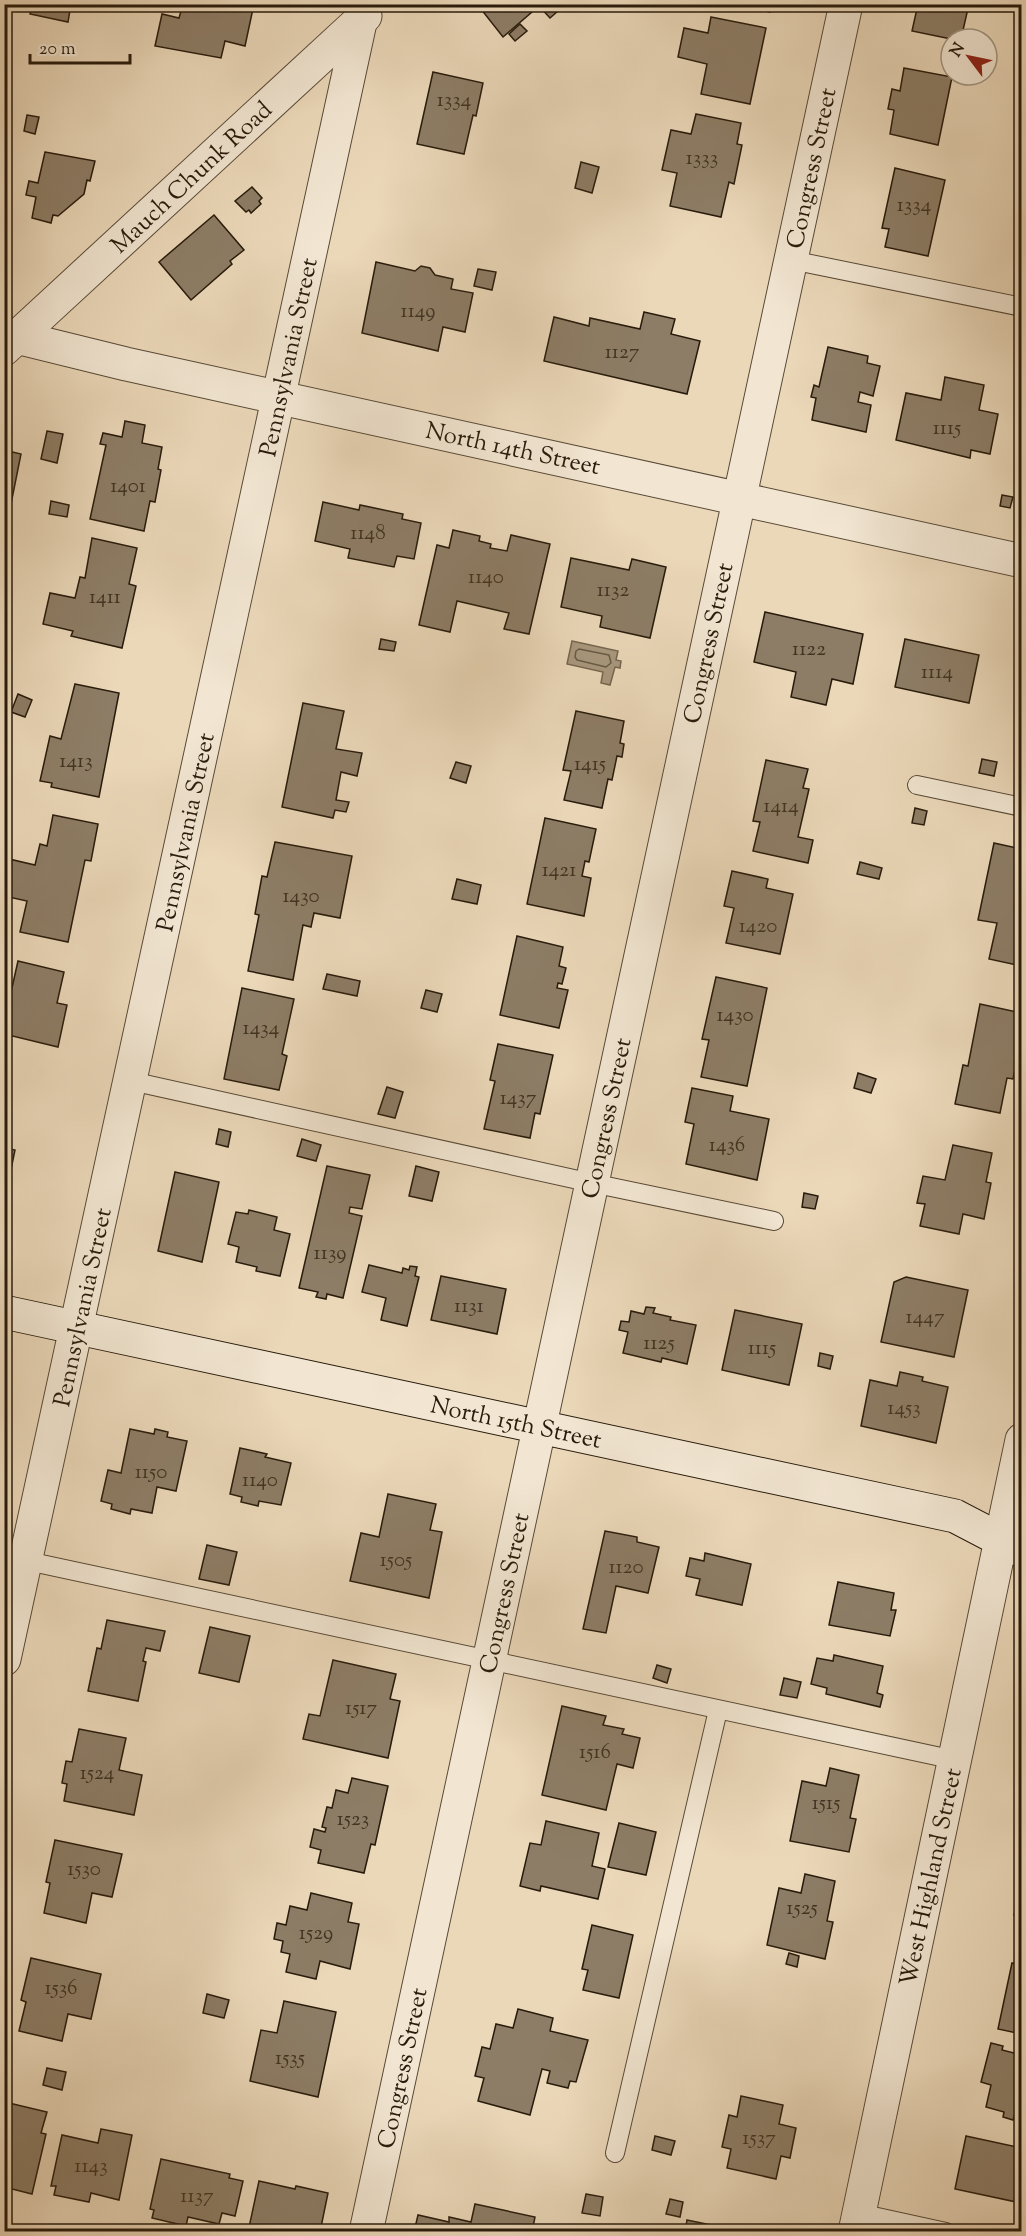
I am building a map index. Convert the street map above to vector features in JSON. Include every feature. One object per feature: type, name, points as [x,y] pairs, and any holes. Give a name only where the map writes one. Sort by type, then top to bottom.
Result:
[{"type":"street","name":"Congress Street","points":[[366,2232],[846,4]]},
{"type":"street","name":"Mauch Chunk Road","points":[[9,340],[367,10]]},
{"type":"street","name":"Pennsylvania Street","points":[[4,1659],[15,1558],[77,1327],[279,397],[367,10]]},
{"type":"street","name":"North 14th Street","points":[[9,340],[279,397],[1022,561]]},
{"type":"street","name":"North 15th Street","points":[[4,1312],[955,1516],[1010,1546]]},
{"type":"street","name":"West Highland Street","points":[[857,2222],[955,1760],[1010,1546],[1022,1440]]},
{"type":"lane","points":[[791,260],[1022,307]]},
{"type":"lane","points":[[917,785],[1022,807]]},
{"type":"lane","points":[[131,1081],[774,1221]]},
{"type":"lane","points":[[15,1558],[955,1760]]},
{"type":"lane","points":[[615,2154],[718,1710]]},
{"type":"lane","points":[[857,2222],[946,2232]]},
{"type":"water","points":[[572,641],[618,651],[616,660],[621,661],[620,668],[615,667],[610,685],[601,683],[603,672],[567,664]]},
{"type":"building","points":[[32,4],[71,4],[68,22],[30,14]]},
{"type":"building","points":[[183,4],[254,4],[245,46],[225,41],[221,58],[155,46],[162,14],[179,18]]},
{"type":"building","points":[[477,4],[566,4],[550,18],[539,6],[503,37]]},
{"type":"building","points":[[734,4],[771,4],[770,12]]},
{"type":"building","points":[[918,4],[969,4],[964,27],[939,27],[939,37],[912,31]]},
{"type":"building","points":[[711,17],[766,28],[750,104],[701,94],[707,64],[678,57],[684,28],[708,33]]},
{"type":"building","points":[[520,24],[527,31],[515,41],[509,34]]},
{"type":"building","points":[[904,68],[939,75],[939,87],[950,87],[938,145],[890,134],[894,110],[888,109],[892,89],[900,91]]},
{"type":"building","points":[[433,72],[483,83],[464,154],[417,144]]},
{"type":"building","points":[[696,114],[741,123],[737,144],[742,145],[734,184],[729,182],[721,217],[670,206],[677,173],[662,170],[671,130],[691,134]]},
{"type":"building","points":[[27,115],[39,117],[35,134],[24,131]]},
{"type":"building","points":[[45,152],[95,161],[84,194],[58,216],[53,215],[51,223],[32,218],[36,197],[26,195],[29,181],[38,183]]},
{"type":"building","points":[[581,162],[599,167],[592,193],[575,188]]},
{"type":"building","points":[[895,168],[945,180],[928,256],[885,247],[889,229],[882,228]]},
{"type":"building","points":[[252,187],[262,198],[259,201],[261,204],[251,213],[249,210],[246,212],[235,201]]},
{"type":"building","points":[[214,215],[244,250],[230,261],[232,264],[191,300],[159,262]]},
{"type":"building","points":[[376,262],[415,271],[421,266],[430,268],[435,275],[453,279],[451,289],[473,293],[465,332],[443,327],[438,351],[362,333]]},
{"type":"building","points":[[478,269],[496,272],[492,290],[474,286]]},
{"type":"building","points":[[644,312],[675,319],[671,334],[700,341],[687,394],[544,361],[554,317],[589,326],[590,318],[640,329]]},
{"type":"building","points":[[828,347],[868,356],[867,363],[880,366],[873,396],[860,392],[858,402],[871,405],[866,432],[812,420],[816,398],[811,397],[814,385],[819,387]]},
{"type":"building","points":[[945,377],[984,385],[979,410],[998,414],[990,454],[971,450],[970,458],[896,440],[906,393],[941,400]]},
{"type":"building","points":[[125,421],[145,425],[142,443],[162,447],[158,469],[161,470],[155,502],[150,501],[144,531],[90,519],[106,445],[100,444],[103,433],[122,437]]},
{"type":"building","points":[[47,431],[63,434],[57,463],[41,459]]},
{"type":"building","points":[[4,450],[21,454],[11,504],[4,503]]},
{"type":"building","points":[[1002,495],[1013,497],[1010,508],[1000,506]]},
{"type":"building","points":[[51,501],[69,505],[67,517],[49,514]]},
{"type":"building","points":[[323,502],[359,510],[360,505],[403,514],[402,519],[421,523],[414,559],[397,556],[394,567],[348,558],[350,549],[315,541]]},
{"type":"building","points":[[453,530],[480,536],[479,541],[491,544],[490,548],[507,551],[511,535],[550,544],[529,634],[504,629],[509,613],[457,601],[450,632],[419,625],[437,545],[449,548]]},
{"type":"building","points":[[92,538],[137,548],[129,584],[136,586],[122,648],[71,636],[73,631],[43,624],[50,593],[75,598],[80,577],[85,578]]},
{"type":"building","points":[[571,558],[629,570],[632,559],[666,567],[650,638],[600,627],[602,616],[561,607]]},
{"type":"building","points":[[765,612],[863,634],[853,684],[832,679],[826,705],[791,697],[796,672],[754,662]]},
{"type":"building","points":[[381,639],[396,642],[394,651],[379,649]]},
{"type":"building","points":[[905,639],[979,655],[969,703],[895,687]]},
{"type":"building","points":[[75,684],[119,693],[99,797],[51,787],[52,783],[40,781],[50,736],[61,739]]},
{"type":"building","points":[[18,694],[32,700],[25,717],[11,712]]},
{"type":"building","points":[[303,703],[344,711],[336,749],[362,753],[357,776],[341,772],[336,800],[349,802],[346,812],[335,810],[333,818],[282,807]]},
{"type":"building","points":[[576,711],[624,721],[620,743],[624,744],[622,757],[617,756],[612,780],[608,779],[602,808],[564,800],[571,771],[563,770]]},
{"type":"building","points":[[982,759],[997,762],[994,776],[979,773]]},
{"type":"building","points":[[766,760],[808,769],[803,788],[809,789],[798,837],[813,840],[808,863],[753,851],[760,822],[753,821]]},
{"type":"building","points":[[456,762],[471,766],[466,783],[450,778]]},
{"type":"building","points":[[915,808],[927,811],[924,825],[912,823]]},
{"type":"building","points":[[53,815],[98,824],[91,861],[85,860],[68,942],[20,932],[27,901],[4,896],[4,882],[9,859],[35,865],[40,844],[47,846]]},
{"type":"building","points":[[545,818],[596,829],[589,862],[585,861],[582,876],[591,878],[584,916],[527,904]]},
{"type":"building","points":[[275,842],[352,856],[340,918],[314,913],[311,927],[303,925],[293,980],[248,971],[259,915],[255,914],[262,876],[267,877]]},
{"type":"building","points":[[994,843],[1022,849],[1022,966],[989,959],[997,923],[978,920]]},
{"type":"building","points":[[860,862],[882,868],[879,879],[857,874]]},
{"type":"building","points":[[732,871],[768,879],[766,888],[793,894],[780,954],[726,943],[734,908],[724,906]]},
{"type":"building","points":[[457,879],[481,885],[477,904],[452,899]]},
{"type":"building","points":[[517,936],[563,947],[559,966],[566,968],[562,984],[558,983],[557,988],[568,990],[559,1028],[500,1015]]},
{"type":"building","points":[[18,961],[64,972],[57,1003],[67,1005],[58,1047],[4,1034],[4,1000],[9,1001]]},
{"type":"building","points":[[327,974],[360,981],[357,996],[323,989]]},
{"type":"building","points":[[716,977],[767,988],[747,1086],[701,1077],[709,1040],[702,1039]]},
{"type":"building","points":[[242,988],[294,999],[282,1054],[287,1056],[279,1090],[224,1079]]},
{"type":"building","points":[[426,990],[442,994],[437,1012],[421,1008]]},
{"type":"building","points":[[980,1004],[1022,1013],[1022,1037],[1013,1079],[1007,1078],[1000,1113],[955,1104],[963,1065],[968,1066]]},
{"type":"building","points":[[498,1044],[553,1055],[540,1114],[535,1113],[530,1138],[484,1129],[495,1081],[490,1080]]},
{"type":"building","points":[[858,1073],[876,1079],[871,1093],[854,1088]]},
{"type":"building","points":[[387,1087],[403,1092],[395,1118],[378,1114]]},
{"type":"building","points":[[692,1088],[733,1096],[730,1111],[769,1119],[757,1180],[686,1164],[694,1124],[685,1122]]},
{"type":"building","points":[[219,1129],[231,1132],[228,1147],[216,1144]]},
{"type":"building","points":[[302,1139],[321,1145],[316,1161],[297,1156]]},
{"type":"building","points":[[953,1145],[992,1153],[986,1182],[991,1183],[984,1219],[963,1214],[959,1234],[920,1226],[925,1204],[917,1203],[923,1176],[945,1180]]},
{"type":"building","points":[[4,1148],[15,1150],[4,1203]]},
{"type":"building","points":[[327,1166],[370,1175],[362,1209],[350,1207],[349,1213],[362,1216],[343,1298],[327,1294],[326,1299],[316,1297],[318,1292],[299,1288]]},
{"type":"building","points":[[416,1166],[439,1172],[432,1201],[409,1196]]},
{"type":"building","points":[[175,1172],[219,1182],[202,1262],[158,1251]]},
{"type":"building","points":[[804,1193],[818,1196],[815,1209],[802,1207]]},
{"type":"building","points":[[249,1210],[277,1217],[274,1230],[290,1234],[280,1276],[256,1271],[257,1267],[236,1262],[239,1247],[228,1244],[236,1212],[248,1214]]},
{"type":"building","points":[[369,1265],[402,1273],[403,1268],[409,1270],[410,1266],[417,1267],[415,1276],[419,1277],[407,1326],[381,1320],[386,1298],[362,1292]]},
{"type":"building","points":[[441,1276],[506,1289],[497,1334],[431,1320]]},
{"type":"building","points":[[906,1277],[968,1290],[954,1357],[881,1342],[894,1282]]},
{"type":"building","points":[[646,1307],[655,1308],[653,1313],[671,1317],[670,1320],[696,1325],[687,1364],[662,1358],[661,1362],[623,1353],[628,1332],[619,1330],[621,1321],[629,1322],[631,1311],[644,1314]]},
{"type":"building","points":[[735,1310],[802,1324],[789,1385],[722,1370]]},
{"type":"building","points":[[820,1353],[833,1356],[830,1369],[818,1366]]},
{"type":"building","points":[[900,1372],[923,1377],[922,1381],[948,1387],[936,1443],[861,1426],[870,1380],[897,1386]]},
{"type":"building","points":[[130,1429],[154,1434],[155,1429],[168,1432],[167,1437],[187,1441],[176,1491],[157,1487],[152,1513],[131,1509],[130,1514],[111,1509],[112,1504],[101,1501],[108,1470],[121,1473]]},
{"type":"building","points":[[240,1448],[267,1454],[265,1457],[291,1463],[281,1505],[259,1501],[258,1506],[241,1502],[242,1497],[230,1494]]},
{"type":"building","points":[[388,1494],[436,1504],[430,1530],[442,1532],[429,1598],[350,1581],[361,1533],[379,1537]]},
{"type":"building","points":[[605,1531],[637,1537],[637,1542],[659,1547],[648,1593],[616,1586],[606,1633],[583,1629]]},
{"type":"building","points":[[207,1545],[237,1552],[229,1585],[199,1579]]},
{"type":"building","points":[[705,1553],[751,1564],[742,1605],[696,1595],[700,1579],[686,1576],[690,1558],[704,1561]]},
{"type":"building","points":[[838,1582],[894,1593],[891,1610],[896,1610],[890,1636],[829,1625]]},
{"type":"building","points":[[107,1620],[165,1631],[160,1651],[146,1648],[143,1661],[146,1662],[138,1701],[88,1691],[97,1648],[101,1649]]},
{"type":"building","points":[[210,1627],[250,1636],[239,1682],[199,1673]]},
{"type":"building","points":[[834,1655],[883,1666],[877,1693],[883,1695],[880,1707],[826,1694],[827,1688],[811,1684],[817,1658],[833,1661]]},
{"type":"building","points":[[333,1660],[396,1674],[390,1699],[400,1701],[388,1758],[303,1739],[309,1714],[320,1716]]},
{"type":"building","points":[[657,1665],[671,1669],[667,1683],[653,1678]]},
{"type":"building","points":[[784,1678],[801,1682],[797,1698],[780,1695]]},
{"type":"building","points":[[562,1706],[606,1716],[603,1725],[624,1729],[622,1734],[640,1738],[633,1768],[617,1764],[606,1810],[542,1795]]},
{"type":"building","points":[[79,1729],[126,1738],[119,1770],[142,1775],[134,1815],[64,1801],[67,1784],[62,1783],[66,1761],[72,1762]]},
{"type":"building","points":[[830,1768],[859,1775],[850,1818],[856,1819],[849,1852],[790,1841],[802,1781],[826,1786]]},
{"type":"building","points":[[352,1778],[388,1786],[375,1845],[371,1844],[364,1873],[318,1863],[321,1850],[310,1847],[314,1829],[325,1832],[326,1828],[322,1827],[327,1807],[332,1808],[336,1790],[348,1793]]},
{"type":"building","points":[[546,1821],[599,1833],[592,1866],[605,1869],[598,1899],[541,1886],[540,1891],[520,1886],[530,1843],[541,1845]]},
{"type":"building","points":[[619,1823],[656,1832],[646,1875],[608,1867]]},
{"type":"building","points":[[55,1840],[122,1854],[112,1897],[92,1893],[86,1923],[44,1913],[50,1883],[46,1882]]},
{"type":"building","points":[[805,1874],[835,1881],[827,1921],[833,1922],[825,1959],[767,1945],[779,1888],[801,1893]]},
{"type":"building","points":[[1022,1885],[1022,1925],[1019,1925],[1021,1917],[1014,1915]]},
{"type":"building","points":[[311,1893],[352,1903],[348,1922],[359,1924],[350,1969],[320,1961],[316,1979],[286,1972],[290,1954],[281,1952],[283,1941],[274,1939],[277,1923],[286,1925],[290,1906],[307,1910]]},
{"type":"building","points":[[592,1925],[633,1935],[619,1998],[583,1990],[588,1970],[582,1969]]},
{"type":"building","points":[[789,1953],[799,1956],[797,1967],[786,1964]]},
{"type":"building","points":[[31,1958],[101,1974],[91,2019],[68,2014],[62,2041],[19,2031],[26,2002],[21,2000]]},
{"type":"building","points":[[1012,1963],[1022,1965],[1022,2034],[998,2029]]},
{"type":"building","points":[[207,1994],[229,2000],[224,2018],[203,2013]]},
{"type":"building","points":[[284,2001],[336,2012],[318,2097],[250,2081],[261,2030],[277,2033]]},
{"type":"building","points":[[518,2009],[553,2018],[550,2031],[588,2040],[576,2082],[570,2081],[568,2088],[547,2083],[550,2071],[542,2069],[530,2115],[478,2101],[484,2078],[475,2076],[482,2047],[490,2049],[496,2024],[513,2028]]},
{"type":"building","points":[[991,2043],[1003,2046],[1002,2050],[1022,2055],[1022,2115],[1015,2114],[1013,2120],[1003,2117],[1004,2112],[986,2107],[991,2085],[981,2082]]},
{"type":"building","points":[[47,2068],[66,2072],[62,2090],[43,2085]]},
{"type":"building","points":[[741,2096],[783,2105],[779,2124],[796,2128],[790,2158],[781,2156],[776,2179],[727,2168],[731,2149],[722,2147],[729,2115],[737,2117]]},
{"type":"building","points":[[9,2103],[47,2112],[41,2133],[46,2134],[32,2194],[4,2187],[4,2124]]},
{"type":"building","points":[[101,2129],[132,2135],[119,2200],[91,2193],[89,2202],[54,2195],[56,2186],[51,2186],[62,2135],[98,2143]]},
{"type":"building","points":[[655,2136],[675,2141],[671,2155],[652,2150]]},
{"type":"building","points":[[966,2136],[1022,2148],[1021,2203],[955,2189]]},
{"type":"building","points":[[161,2159],[230,2174],[229,2178],[243,2181],[235,2216],[222,2213],[219,2224],[188,2217],[186,2226],[152,2218],[154,2210],[150,2209]]},
{"type":"building","points":[[259,2181],[328,2193],[320,2232],[248,2232]]},
{"type":"building","points":[[586,2194],[603,2197],[600,2216],[582,2213]]},
{"type":"building","points":[[670,2199],[683,2202],[680,2217],[666,2214]]},
{"type":"building","points":[[475,2204],[535,2217],[532,2232],[414,2232],[418,2215],[449,2222],[449,2217],[471,2222]]},
{"type":"building","points":[[687,2220],[745,2232],[685,2232]]}]
